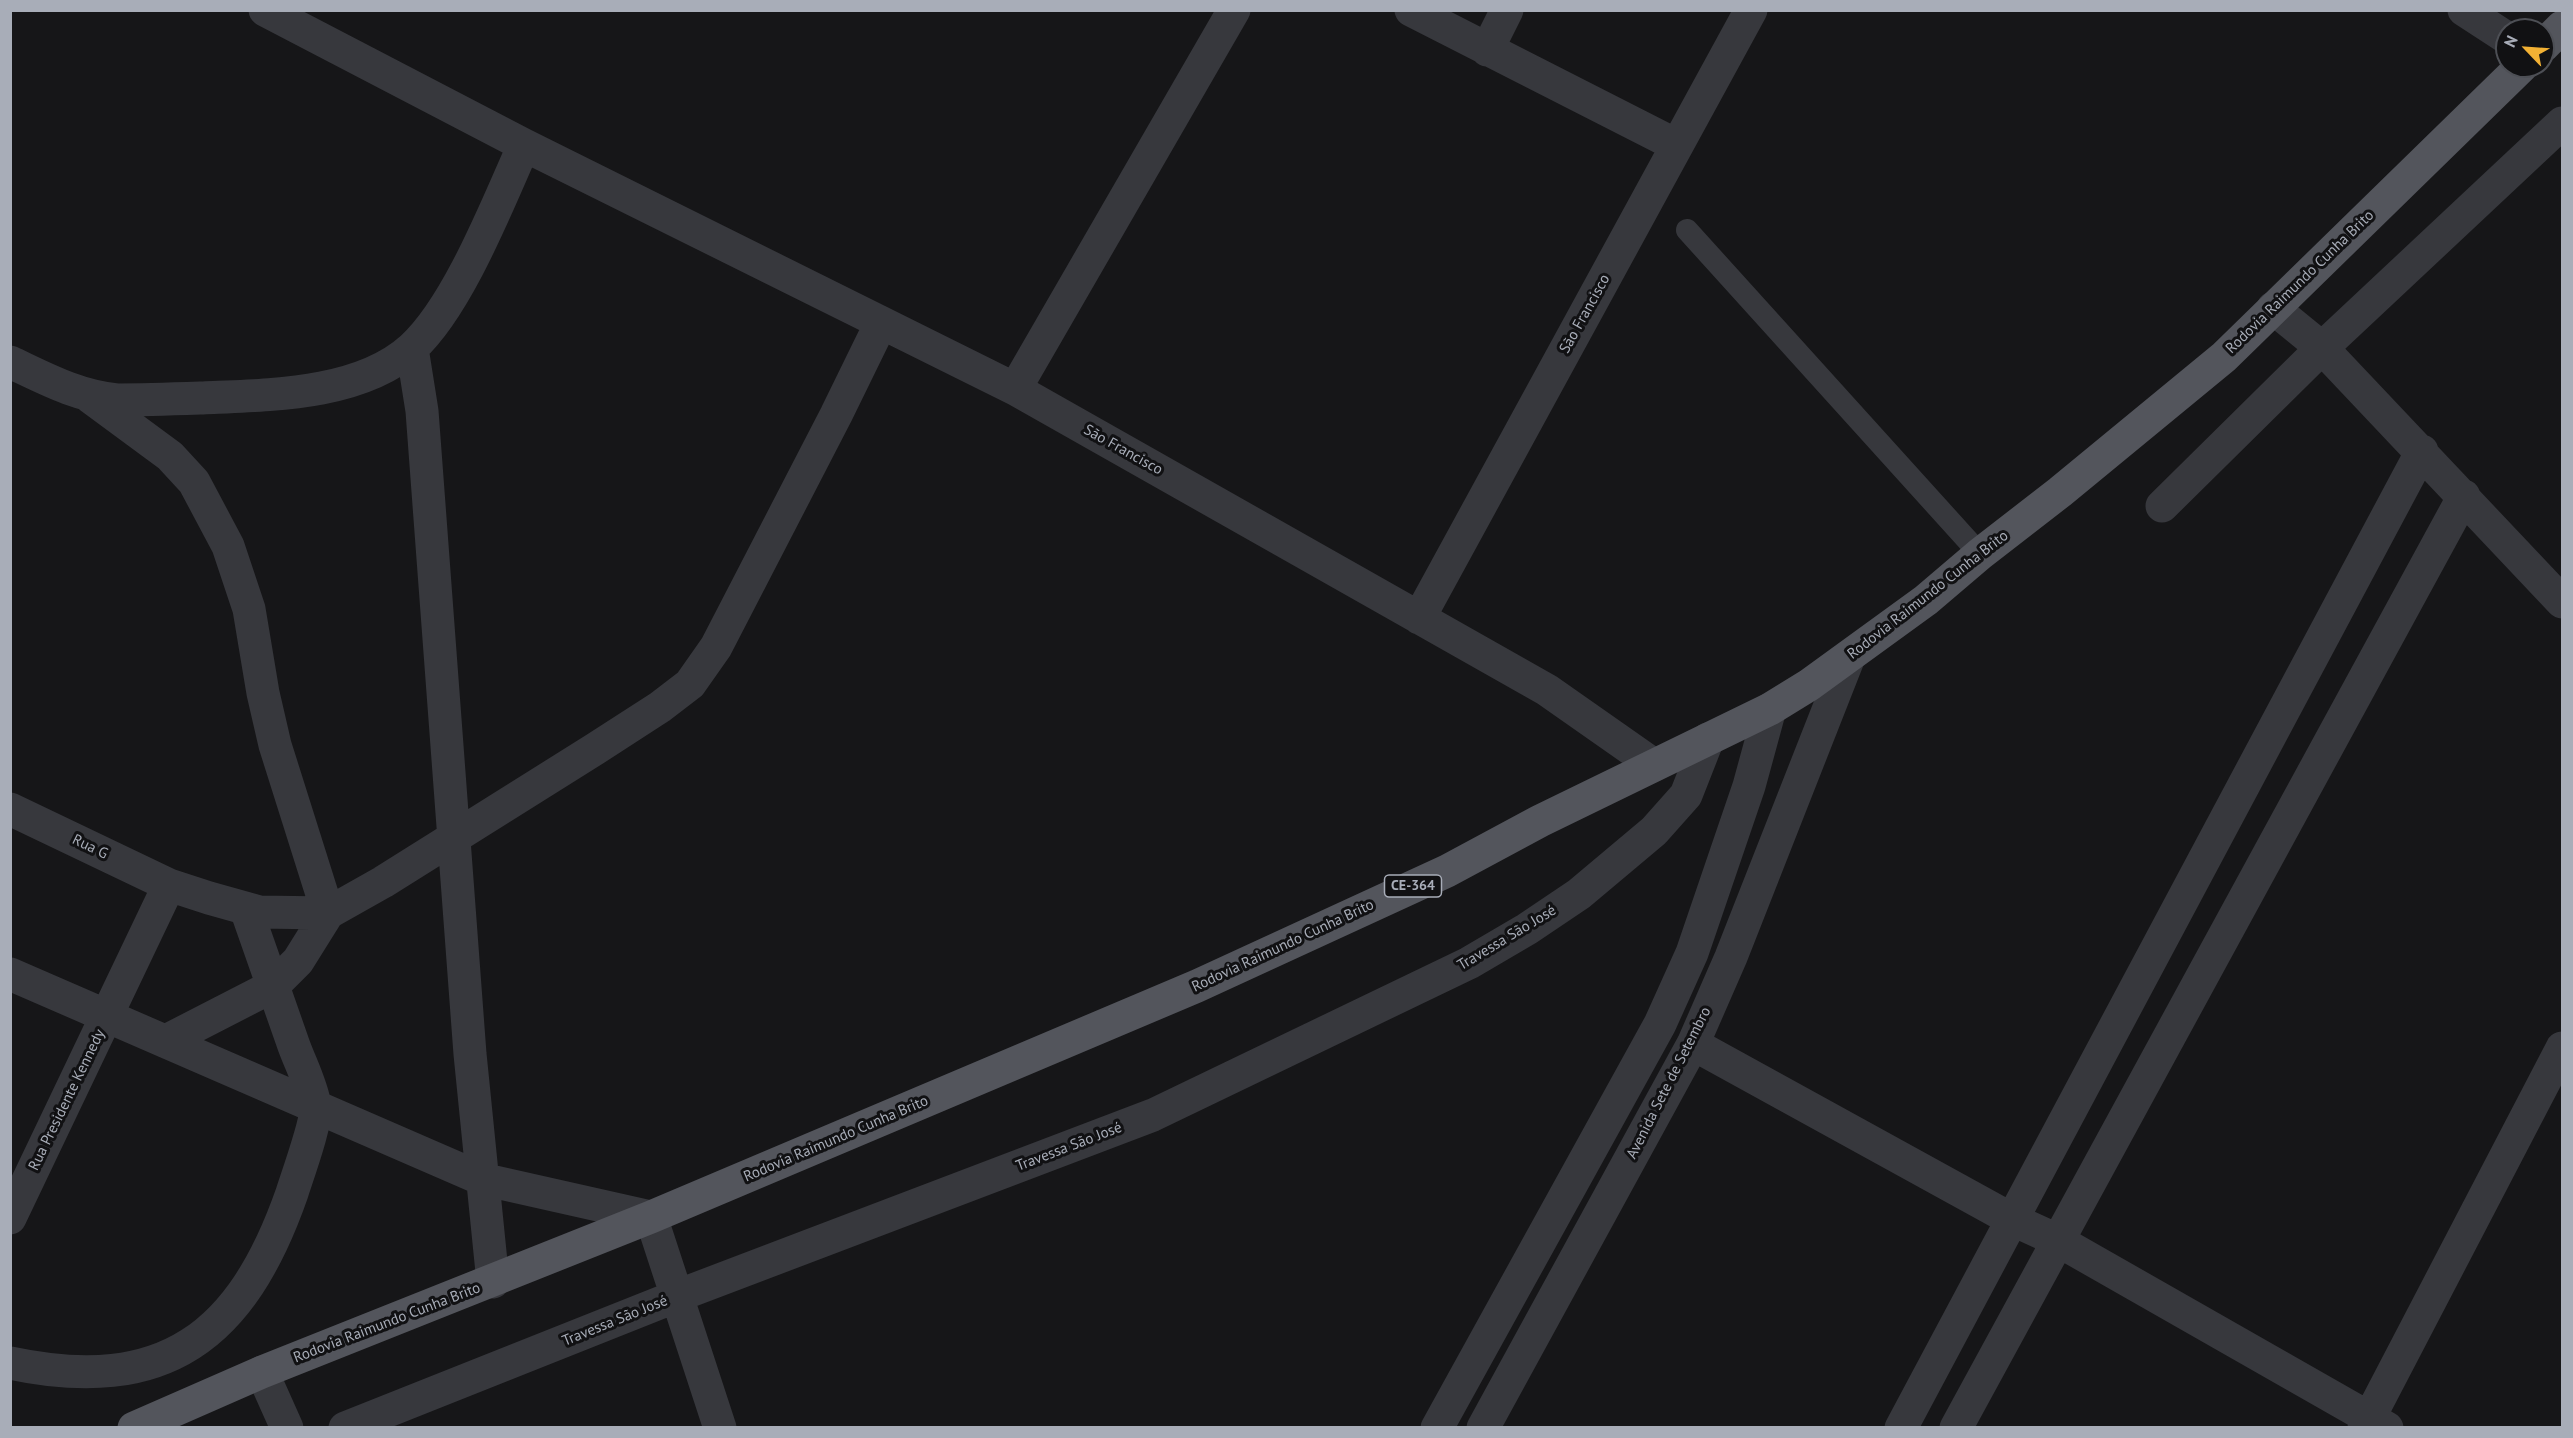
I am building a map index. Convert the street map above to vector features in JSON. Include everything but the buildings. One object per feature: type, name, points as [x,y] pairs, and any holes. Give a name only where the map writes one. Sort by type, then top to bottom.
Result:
[{"type":"main road","name":"Rodovia Raimundo Cunha Brito","points":[[134,1428],[262,1372],[493,1282],[651,1217],[1197,986],[1447,871],[1540,821],[1770,709],[1850,657],[1926,600],[2224,357],[2510,78]]},
{"type":"street","name":"São Francisco","points":[[265,10],[524,145],[1015,389],[1547,690],[1654,765]]},
{"type":"street","points":[[1015,389],[1234,10]]},
{"type":"street","points":[[1411,10],[1676,145]]},
{"type":"street","points":[[1487,50],[1507,10]]},
{"type":"street","name":"São Francisco","points":[[1419,618],[1751,10]]},
{"type":"street","points":[[2464,10],[2495,30]]},
{"type":"street","points":[[2162,506],[2322,348],[2562,123]]},
{"type":"street","points":[[90,397],[147,400],[293,392],[353,380],[382,367],[412,348],[433,325],[471,258],[524,145]]},
{"type":"street","points":[[2273,308],[2322,348],[2422,451],[2562,602]]},
{"type":"street","points":[[166,1041],[273,986],[298,961],[328,913],[383,882],[660,707],[694,679],[716,647],[736,609],[881,323]]},
{"type":"street","points":[[412,348],[422,411],[453,837],[493,1282]]},
{"type":"street","points":[[10,362],[51,382],[90,397],[170,456],[194,482],[228,546],[249,609],[274,745],[328,913]]},
{"type":"street","points":[[1901,1428],[2422,451]]},
{"type":"street","points":[[1956,1428],[2464,496]]},
{"type":"street","name":"Avenida Sete de Setembro","points":[[1484,1428],[1693,1044],[1731,957],[1850,657]]},
{"type":"street","points":[[1437,1428],[1660,1024],[1692,953],[1703,922],[1749,786],[1770,709]]},
{"type":"street","name":"Travessa São José","points":[[345,1428],[677,1296],[1153,1114],[1276,1058],[1469,963],[1527,929],[1579,894],[1654,831],[1686,795],[1708,739]]},
{"type":"street","name":"Rua G","points":[[10,809],[169,885],[246,909],[285,914],[328,913]]},
{"type":"street","name":"Rua Presidente Kennedy","points":[[10,1218],[169,885]]},
{"type":"street","points":[[10,1363],[37,1369],[73,1371],[117,1370],[144,1365],[196,1342],[222,1320],[241,1298],[258,1269],[283,1218],[303,1161],[316,1108],[246,909]]},
{"type":"street","name":"Rua Presidente Kennedy","points":[[10,974],[107,1015]]},
{"type":"street","points":[[107,1015],[482,1179],[651,1217],[720,1428]]},
{"type":"street","points":[[1693,1044],[2011,1219],[2057,1240],[2373,1424],[2562,1048]]},
{"type":"street","points":[[262,1372],[287,1428]]},
{"type":"lane","points":[[1687,230],[1980,554]]}]
